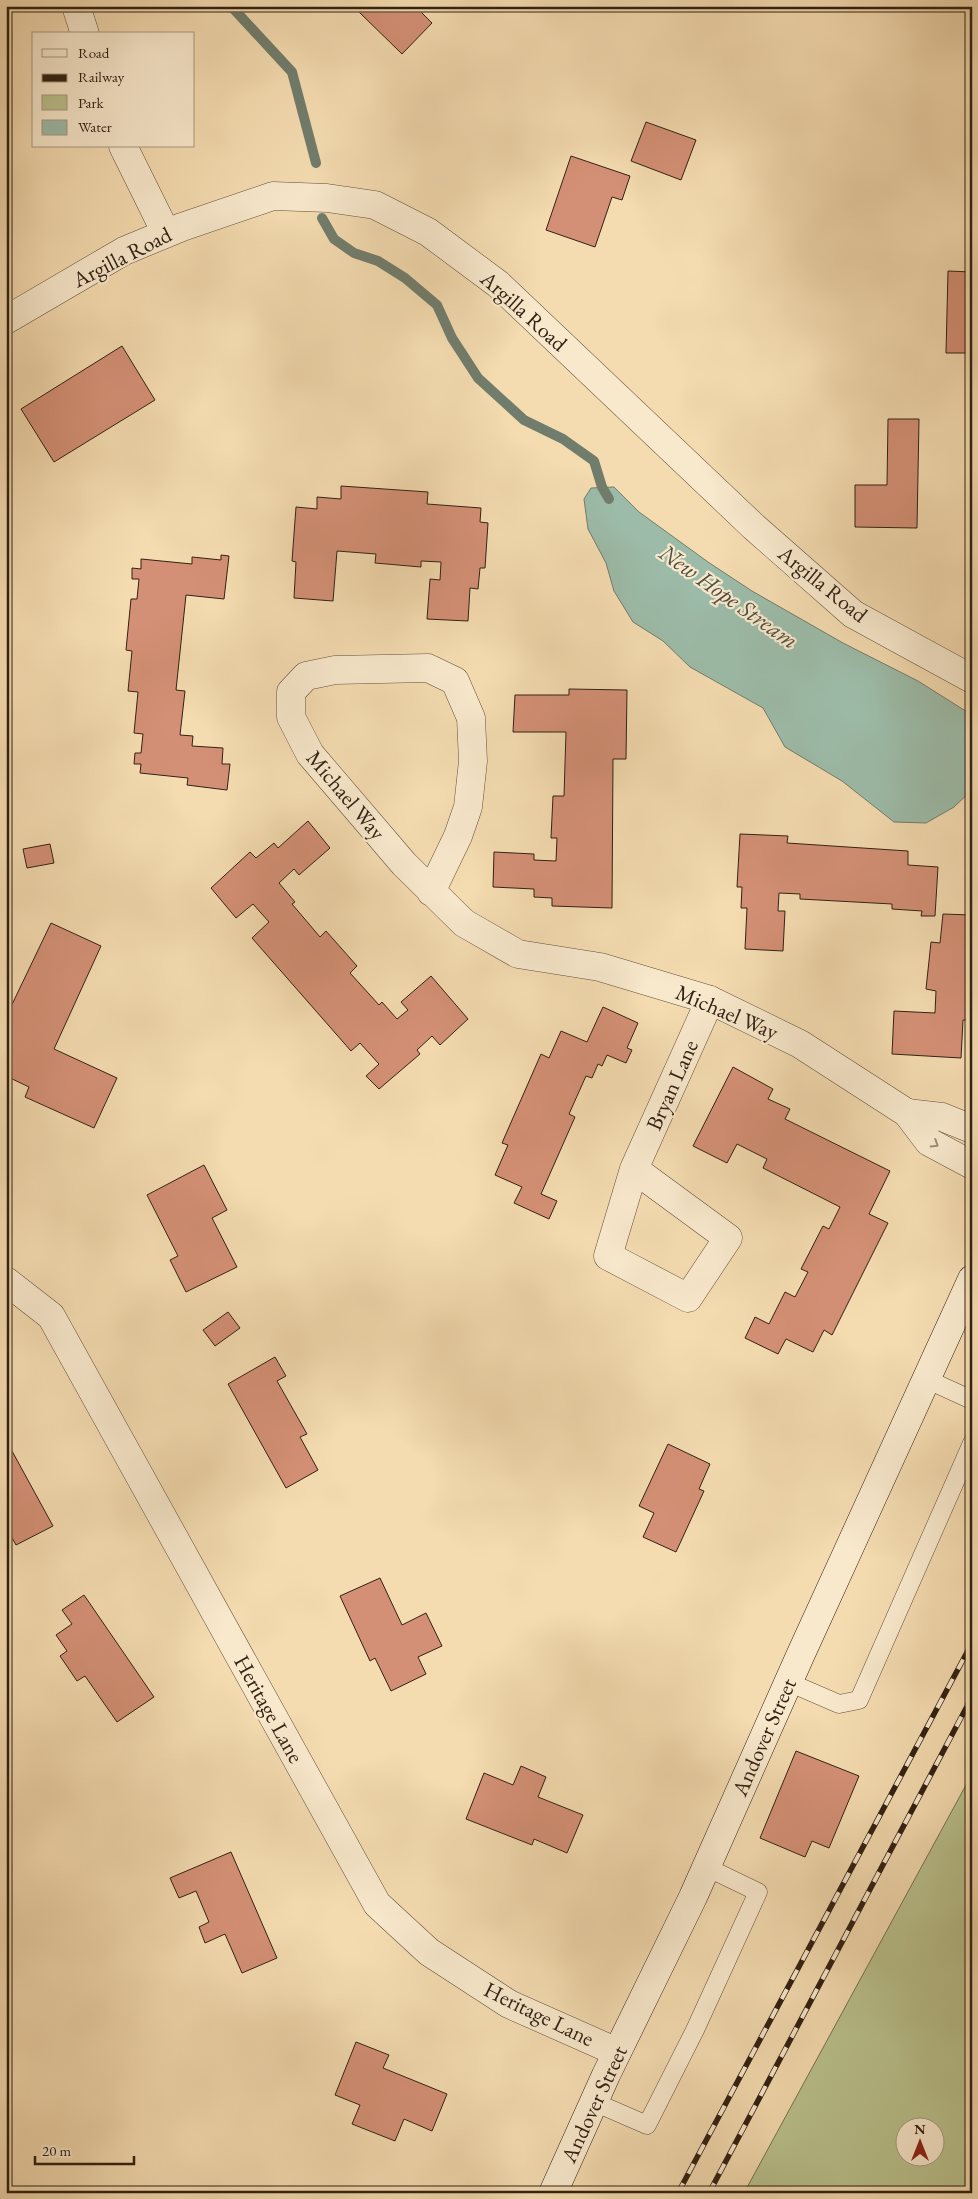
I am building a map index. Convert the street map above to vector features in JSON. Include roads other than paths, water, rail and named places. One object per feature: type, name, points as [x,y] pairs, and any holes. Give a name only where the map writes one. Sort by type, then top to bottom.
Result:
[{"type":"street","points":[[76,6],[84,32]]},
{"type":"street","points":[[124,148],[166,233]]},
{"type":"street","name":"Argilla Road","points":[[6,320],[124,251],[166,233],[273,196],[327,198],[374,205],[428,232],[498,284],[754,527],[854,614],[972,680]]},
{"type":"street","name":"Michael Way","points":[[431,892],[458,836],[468,807],[473,761],[471,718],[455,681],[428,668],[335,670],[306,676],[291,692],[291,717],[310,754],[404,864],[431,892],[464,923],[518,954],[600,966],[710,1000],[800,1044],[907,1113],[929,1142],[972,1165]]},
{"type":"street","name":"Bryan Lane","points":[[634,1170],[728,1238],[688,1298],[608,1256],[634,1170],[710,1000]]},
{"type":"street","name":"Michael Way","points":[[907,1113],[942,1116],[972,1129]]},
{"type":"street","name":"Andover Street","points":[[553,2193],[617,2052],[706,1867],[788,1682],[972,1279]]},
{"type":"street","name":"Heritage Lane","points":[[6,1281],[51,1316],[377,1904],[428,1952],[509,2004],[617,2052]]},
{"type":"lane","points":[[926,1379],[972,1400]]},
{"type":"lane","points":[[788,1682],[839,1704],[859,1700],[972,1443]]},
{"type":"lane","points":[[594,2102],[647,2125],[695,2030],[758,1892],[706,1867]]},
{"type":"water","points":[[614,487],[639,512],[752,591],[843,643],[918,681],[972,715],[972,790],[954,807],[926,823],[894,822],[842,781],[785,747],[763,708],[690,667],[663,641],[633,622],[614,591],[606,563],[588,529],[584,499],[591,488]]},
{"type":"waterway","name":"New Hope Stream","points":[[231,6],[292,72],[316,163]]},
{"type":"waterway","name":"New Hope Stream","points":[[322,218],[334,239],[354,253],[378,261],[405,278],[437,305],[452,338],[478,378],[524,420],[563,439],[594,461],[602,487],[609,499]]},
{"type":"railway","points":[[678,2193],[972,1643]]},
{"type":"railway","points":[[709,2193],[972,1697]]}]
